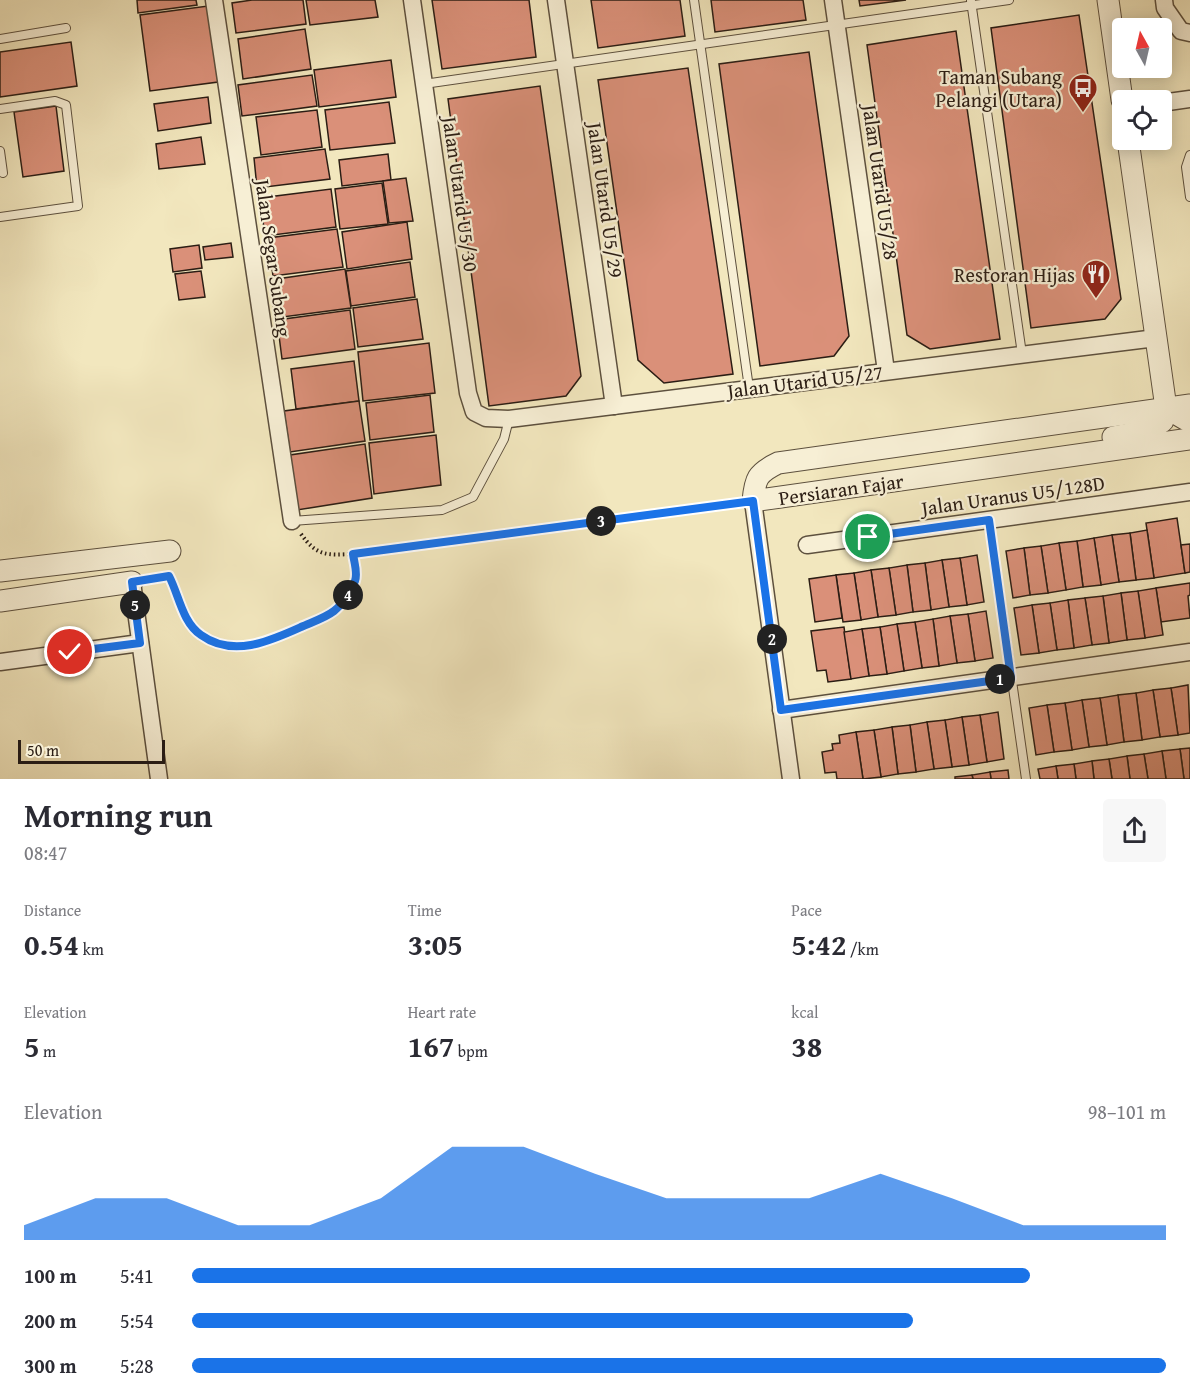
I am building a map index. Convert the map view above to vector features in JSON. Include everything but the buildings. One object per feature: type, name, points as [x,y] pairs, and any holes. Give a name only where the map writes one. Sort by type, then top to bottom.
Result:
[{"type":"street","name":"Jalan Segar Subang","points":[[214,0],[292,521]]},
{"type":"street","name":"Jalan Utarid U5/30","points":[[412,0],[468,393]]},
{"type":"street","name":"Jalan Utarid U5/29","points":[[556,0],[614,406]]},
{"type":"street","name":"Jalan Utarid U5/28","points":[[833,0],[886,371]]},
{"type":"street","points":[[1108,0],[1121,90]]},
{"type":"street","points":[[1165,4],[1181,31],[1190,33]]},
{"type":"street","points":[[1172,101],[1190,99]]},
{"type":"street","points":[[957,472],[1061,446],[1150,430],[1163,421],[1166,408],[1129,150]]},
{"type":"street","name":"Jalan Utarid U5/27","points":[[468,393],[474,412],[486,418],[509,419],[1156,338]]},
{"type":"street","name":"Persiaran Fajar","points":[[1190,405],[778,463],[763,470],[755,483],[753,501],[1190,440]]},
{"type":"street","points":[[1166,408],[1190,422]]},
{"type":"street","name":"Jalan Uranus U5/128D","points":[[807,546],[1190,492]]},
{"type":"street","points":[[753,501],[791,779]]},
{"type":"street","points":[[0,571],[170,550]]},
{"type":"street","points":[[0,601],[132,582],[159,779]]},
{"type":"street","points":[[0,662],[140,643]]},
{"type":"street","points":[[781,710],[1190,652]]},
{"type":"lane","points":[[694,0],[749,388]]},
{"type":"lane","points":[[424,84],[837,25],[971,3],[1009,0]]},
{"type":"lane","points":[[971,3],[1022,354]]},
{"type":"lane","points":[[0,39],[66,28]]},
{"type":"lane","points":[[0,109],[55,101],[66,105],[78,206],[0,217]]},
{"type":"lane","points":[[0,151],[3,173]]},
{"type":"lane","points":[[1190,155],[1186,167],[1190,197]]},
{"type":"lane","points":[[292,521],[442,510],[473,496],[504,439],[509,419]]},
{"type":"lane","points":[[989,520],[1026,779]]},
{"type":"path","name":"Persiaran Fajar","points":[[292,521],[308,544],[327,555],[353,554],[753,501]]},
{"type":"path","points":[[132,582],[169,576],[185,615],[191,626],[200,634],[210,640],[230,646],[254,645],[334,611],[348,595],[356,578],[353,554]]},
{"type":"place","name":"Taman Subang Pelangi (Utara)","points":[[1083,114]]},
{"type":"place","name":"Restoran Hijas","points":[[1096,300]]},
{"type":"route","points":[[70,652],[140,643],[132,582],[169,576],[185,615],[191,626],[200,634],[210,640],[230,646],[254,645],[287,633],[334,611],[348,595],[356,578],[353,554],[753,501],[781,710],[1011,678],[989,520],[868,537]]}]
